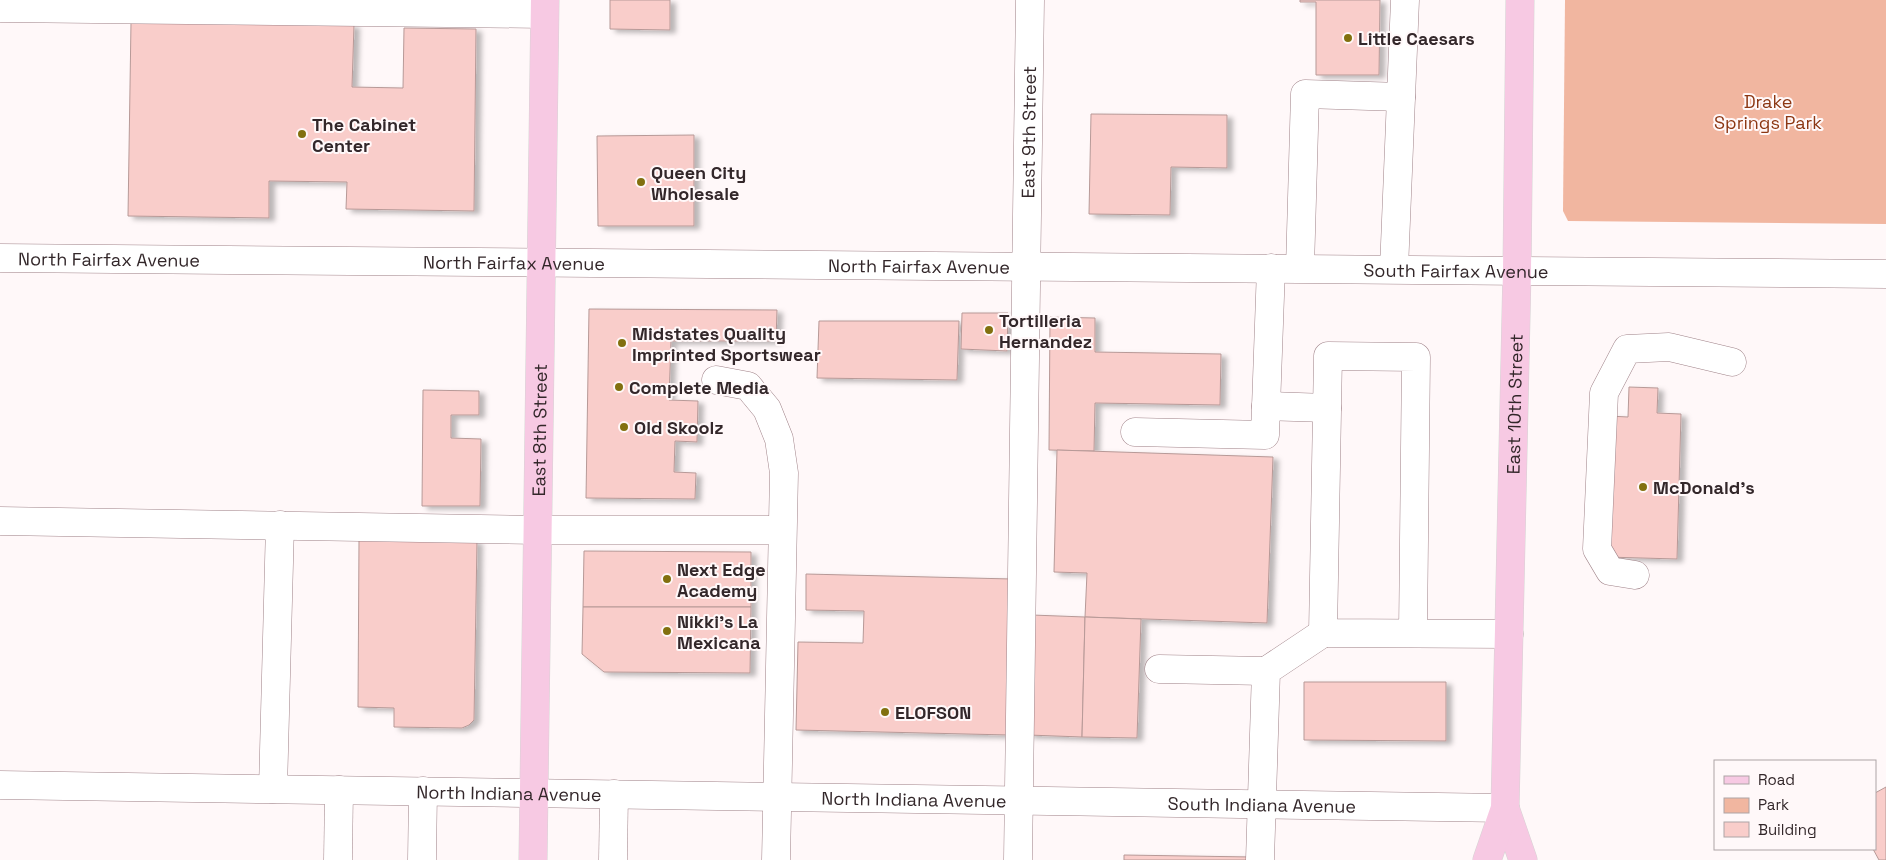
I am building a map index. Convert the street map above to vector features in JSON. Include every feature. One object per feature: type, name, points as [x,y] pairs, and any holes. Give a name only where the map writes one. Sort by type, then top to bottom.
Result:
[{"type":"main road","name":"East 10th Street","points":[[1520,0],[1517,271],[1506,808],[1522,860]]},
{"type":"main road","name":"East 8th Street","points":[[533,860],[544,7]]},
{"type":"main road","name":"East 10th Street","points":[[1487,860],[1506,808]]},
{"type":"street","name":"East 9th Street","points":[[1018,860],[1030,0]]},
{"type":"street","points":[[1394,269],[1405,0]]},
{"type":"street","points":[[0,8],[544,7]]},
{"type":"street","points":[[1300,268],[1305,94],[1401,97]]},
{"type":"street","name":"North Fairfax Avenue","points":[[0,258],[1027,266]]},
{"type":"street","name":"South Fairfax Avenue","points":[[1027,266],[1886,274]]},
{"type":"street","points":[[1135,432],[1265,435],[1271,268]]},
{"type":"street","points":[[1635,575],[1610,571],[1597,549],[1604,393],[1628,349],[1669,346],[1732,362]]},
{"type":"street","points":[[1323,633],[1328,356],[1416,357],[1413,632]]},
{"type":"street","points":[[716,380],[748,386],[767,409],[779,439],[783,465],[776,860]]},
{"type":"street","points":[[1266,406],[1327,408]]},
{"type":"street","points":[[0,521],[537,530],[782,530]]},
{"type":"street","points":[[273,789],[280,525]]},
{"type":"street","points":[[1158,669],[1266,671],[1323,633],[1509,634]]},
{"type":"street","points":[[1260,860],[1266,671]]},
{"type":"street","name":"North Indiana Avenue","points":[[0,785],[1018,800]]},
{"type":"street","points":[[338,860],[339,790]]},
{"type":"street","points":[[422,860],[423,791]]},
{"type":"street","points":[[613,860],[614,794]]},
{"type":"street","name":"South Indiana Avenue","points":[[1018,800],[1506,808]]},
{"type":"green space","name":"Drake Springs Park","points":[[1565,0],[1886,0],[1886,224],[1568,221],[1563,211]]},
{"type":"building","points":[[610,0],[670,0],[670,30],[610,29]]},
{"type":"building","name":"Little Caesars","points":[[1300,0],[1380,0],[1379,75],[1316,75],[1316,2],[1300,2]]},
{"type":"building","name":"The Cabinet Center","points":[[131,22],[354,25],[352,87],[403,88],[404,28],[476,29],[474,211],[346,209],[347,182],[269,181],[269,218],[128,216]]},
{"type":"building","points":[[1091,114],[1227,115],[1227,168],[1171,167],[1170,215],[1089,214]]},
{"type":"building","points":[[694,135],[694,226],[598,226],[597,136]]},
{"type":"building","points":[[589,309],[777,310],[776,341],[671,341],[669,400],[698,401],[697,442],[675,441],[674,472],[696,473],[695,499],[586,498]]},
{"type":"building","points":[[962,313],[1008,313],[1007,351],[961,349]]},
{"type":"building","points":[[1050,317],[1095,318],[1095,352],[1221,354],[1220,405],[1095,403],[1094,451],[1049,450]]},
{"type":"building","points":[[819,321],[959,321],[957,380],[817,378]]},
{"type":"building","name":"McDonald's","points":[[1629,387],[1658,388],[1657,413],[1681,414],[1677,559],[1606,557],[1609,416],[1628,417]]},
{"type":"building","points":[[423,390],[479,391],[479,415],[451,415],[451,438],[481,439],[480,506],[422,506]]},
{"type":"building","points":[[1057,450],[1273,457],[1267,623],[1085,617],[1087,573],[1054,572]]},
{"type":"building","points":[[359,539],[477,541],[474,720],[469,725],[462,728],[394,727],[394,708],[358,707]]},
{"type":"building","name":"Next Edge Academy","points":[[584,551],[751,552],[751,607],[583,607]]},
{"type":"building","points":[[806,574],[1012,579],[1009,735],[796,730],[798,642],[863,643],[864,611],[806,610]]},
{"type":"building","name":"Nikki's La Mexicana","points":[[583,607],[751,607],[750,673],[604,672],[582,654]]},
{"type":"building","points":[[1032,615],[1085,617],[1082,737],[1028,735]]},
{"type":"building","points":[[1085,617],[1141,619],[1137,738],[1082,737]]},
{"type":"building","points":[[1304,682],[1446,682],[1446,741],[1304,740]]},
{"type":"building","points":[[1886,787],[1886,860],[1879,860],[1874,850],[1876,850],[1876,792]]},
{"type":"building","points":[[1124,855],[1253,857],[1253,860],[1124,860]]},
{"type":"place","name":"Little Caesars","points":[[1348,38]]},
{"type":"place","name":"The Cabinet Center","points":[[302,134]]},
{"type":"place","name":"Queen City Wholesale","points":[[641,182]]},
{"type":"place","name":"Tortilleria Hernandez","points":[[989,330]]},
{"type":"place","name":"Midstates Quality Imprinted Sportswear","points":[[622,343]]},
{"type":"place","name":"Complete Media","points":[[619,387]]},
{"type":"place","name":"Old Skoolz","points":[[624,427]]},
{"type":"place","name":"McDonald's","points":[[1643,487]]},
{"type":"place","name":"Next Edge Academy","points":[[667,579]]},
{"type":"place","name":"Nikki's La Mexicana","points":[[667,631]]},
{"type":"place","name":"ELOFSON","points":[[885,712]]}]
